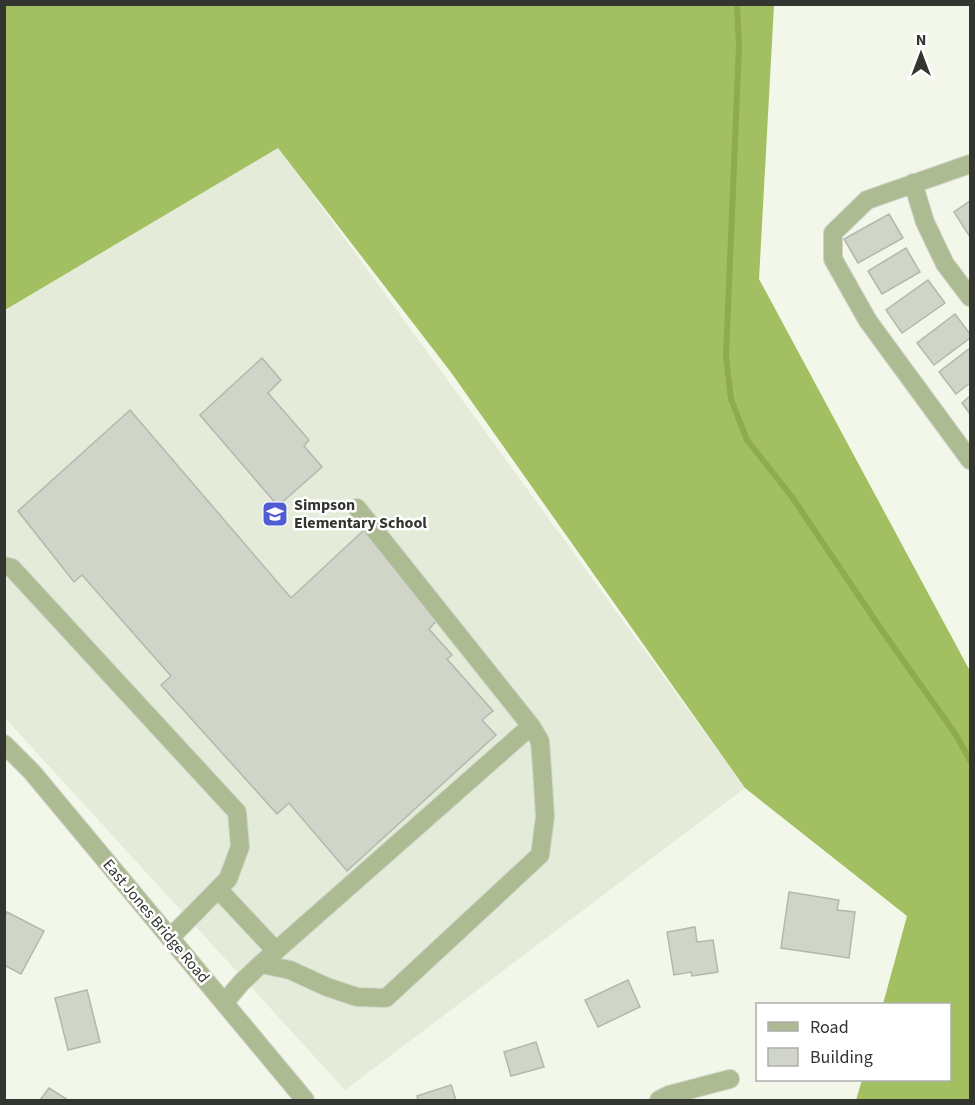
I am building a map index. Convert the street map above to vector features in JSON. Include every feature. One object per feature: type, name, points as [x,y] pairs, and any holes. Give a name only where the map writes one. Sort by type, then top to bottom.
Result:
[{"type":"street","points":[[970,164],[867,200],[833,233],[833,259],[868,321],[970,460]]},
{"type":"street","points":[[913,183],[925,222],[945,264],[970,297]]},
{"type":"street","points":[[261,964],[290,970],[327,987],[357,997],[386,998],[540,855],[545,816],[540,741],[531,726],[357,508]]},
{"type":"street","points":[[4,566],[12,568],[237,813],[240,848],[228,879],[170,938]]},
{"type":"street","points":[[224,1003],[261,964],[531,726]]},
{"type":"street","name":"East Jones Bridge Road","points":[[4,744],[39,782],[305,1100]]},
{"type":"street","points":[[218,890],[276,951]]},
{"type":"street","points":[[659,1101],[669,1095],[730,1079]]},
{"type":"shaded area","name":"Simpson Elementary School","points":[[278,147],[745,788],[345,1090],[5,718],[5,310]]},
{"type":"green space","points":[[4,5],[774,5],[759,279],[970,671],[970,1100],[856,1100],[862,1081],[951,1081],[951,1003],[883,1003],[907,916],[745,788],[450,371],[278,148],[5,310]]},
{"type":"building","points":[[970,201],[970,237],[954,212]]},
{"type":"building","points":[[889,214],[903,238],[858,263],[844,239]]},
{"type":"building","points":[[906,248],[920,272],[882,294],[868,271]]},
{"type":"building","points":[[928,280],[945,303],[902,333],[886,310]]},
{"type":"building","points":[[955,314],[970,334],[970,338],[934,365],[917,343]]},
{"type":"building","points":[[970,348],[970,383],[956,394],[939,372]]},
{"type":"building","points":[[262,358],[281,380],[268,393],[309,440],[304,446],[322,467],[278,506],[200,415]]},
{"type":"building","points":[[970,396],[970,414],[962,403]]},
{"type":"building","points":[[130,410],[291,598],[365,529],[441,616],[429,629],[452,655],[447,659],[493,711],[482,720],[496,735],[347,871],[289,803],[277,814],[161,685],[171,676],[82,575],[74,582],[18,511]]},
{"type":"building","points":[[789,892],[839,900],[837,910],[855,912],[849,958],[781,948]]},
{"type":"building","points":[[7,912],[44,931],[21,974],[4,965],[4,917]]},
{"type":"building","points":[[695,927],[697,942],[713,940],[718,972],[692,976],[691,972],[674,975],[667,932]]},
{"type":"building","points":[[628,980],[640,1007],[598,1027],[585,1000]]},
{"type":"building","points":[[87,990],[100,1042],[68,1050],[55,998]]},
{"type":"building","points":[[536,1042],[544,1067],[511,1076],[504,1052]]},
{"type":"building","points":[[451,1085],[456,1100],[418,1100],[417,1096]]},
{"type":"building","points":[[49,1088],[68,1100],[40,1100]]},
{"type":"waterway","points":[[737,4],[739,47],[726,356],[731,399],[747,440],[792,497],[956,735],[970,760]]},
{"type":"place","name":"Simpson Elementary School","points":[[275,514]]}]
